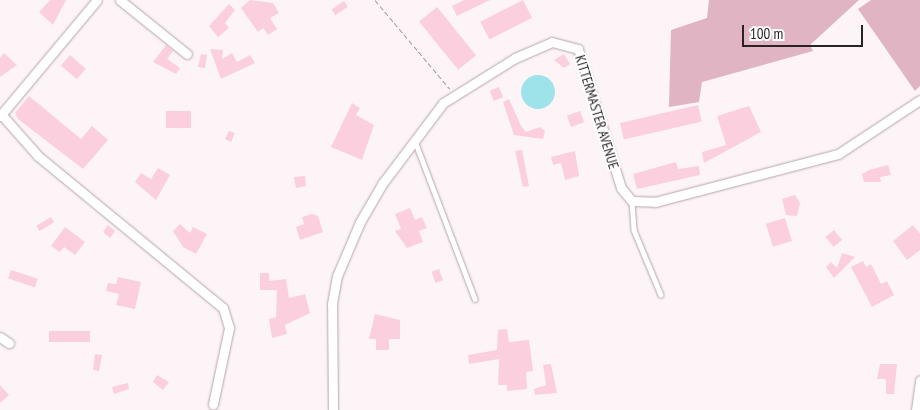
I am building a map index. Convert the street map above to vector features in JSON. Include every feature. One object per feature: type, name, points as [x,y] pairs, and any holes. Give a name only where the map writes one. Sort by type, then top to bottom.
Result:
[{"type":"street","points":[[97,0],[1,115],[38,156],[223,308],[229,328],[213,404]]},
{"type":"street","points":[[120,0],[188,54]]},
{"type":"street","name":"KITTERMASTER AVENUE","points":[[333,410],[332,304],[338,276],[360,222],[414,138],[455,95],[542,45],[572,45],[582,55],[615,169],[632,201]]},
{"type":"street","points":[[632,201],[655,202],[838,154],[920,100]]},
{"type":"street","points":[[0,337],[9,343]]},
{"type":"street","points":[[916,410],[920,380]]},
{"type":"lane","points":[[414,138],[475,299]]},
{"type":"lane","points":[[632,201],[634,230],[661,295]]},
{"type":"path","points":[[375,0],[455,95]]},
{"type":"shaded area","points":[[709,0],[859,0],[810,45],[813,51],[702,82],[699,102],[669,107],[671,30],[707,18]]},
{"type":"shaded area","points":[[871,0],[920,0],[920,86],[915,91],[858,9]]},
{"type":"water","points":[[538,75],[545,76],[550,80],[554,85],[554,99],[550,104],[545,108],[538,109],[531,108],[526,104],[522,99],[521,92],[522,85],[526,80],[531,76]]},
{"type":"building","points":[[50,0],[66,0],[53,25],[39,12]]},
{"type":"building","points":[[250,0],[273,3],[279,13],[270,18],[277,29],[268,35],[263,28],[258,32],[241,8]]},
{"type":"building","points":[[464,0],[490,0],[457,16],[452,6]]},
{"type":"building","points":[[523,0],[532,18],[489,40],[480,22]]},
{"type":"building","points":[[344,1],[348,7],[335,15],[332,9]]},
{"type":"building","points":[[229,4],[235,10],[225,23],[229,28],[218,37],[209,26]]},
{"type":"building","points":[[437,7],[476,55],[458,70],[419,21]]},
{"type":"building","points":[[166,45],[173,51],[167,59],[180,68],[176,74],[153,62]]},
{"type":"building","points":[[210,49],[223,50],[222,59],[232,53],[237,62],[250,55],[255,63],[221,79]]},
{"type":"building","points":[[4,53],[17,65],[0,77],[0,58]]},
{"type":"building","points":[[201,54],[207,55],[205,68],[198,67]]},
{"type":"building","points":[[564,54],[570,64],[564,68],[554,60]]},
{"type":"building","points":[[70,55],[86,69],[77,79],[61,66]]},
{"type":"building","points":[[499,87],[503,97],[494,101],[490,91]]},
{"type":"building","points":[[29,96],[81,139],[92,126],[108,140],[83,169],[18,119],[15,113]]},
{"type":"building","points":[[509,99],[521,126],[526,132],[540,127],[545,131],[543,139],[514,135],[503,102]]},
{"type":"building","points":[[352,103],[360,108],[356,115],[374,125],[362,160],[331,147]]},
{"type":"building","points":[[698,105],[702,122],[624,140],[620,123]]},
{"type":"building","points":[[749,106],[761,132],[704,163],[702,152],[726,145],[717,116]]},
{"type":"building","points":[[166,111],[191,111],[191,128],[166,128]]},
{"type":"building","points":[[580,111],[584,122],[571,127],[567,116]]},
{"type":"building","points":[[229,131],[235,133],[231,142],[225,139]]},
{"type":"building","points":[[522,150],[529,186],[523,187],[515,151]]},
{"type":"building","points":[[575,151],[579,176],[565,180],[561,163],[553,165],[551,157]]},
{"type":"building","points":[[676,162],[678,169],[699,166],[700,175],[637,189],[633,174]]},
{"type":"building","points":[[888,165],[891,175],[880,177],[881,182],[864,182],[862,174]]},
{"type":"building","points":[[158,168],[170,175],[156,200],[135,182],[141,173],[151,179]]},
{"type":"building","points":[[305,176],[306,186],[296,188],[294,177]]},
{"type":"building","points":[[795,195],[800,203],[797,216],[786,215],[782,199]]},
{"type":"building","points":[[410,208],[415,220],[422,217],[427,228],[419,231],[423,242],[407,248],[395,231],[401,229],[395,214]]},
{"type":"building","points":[[312,214],[318,216],[323,232],[300,240],[296,227],[304,224],[302,217]]},
{"type":"building","points":[[51,217],[54,222],[40,231],[36,226]]},
{"type":"building","points":[[785,218],[792,241],[773,247],[766,224]]},
{"type":"building","points":[[180,224],[190,233],[193,227],[207,234],[196,254],[183,247],[173,231]]},
{"type":"building","points":[[108,225],[115,231],[110,238],[103,232]]},
{"type":"building","points":[[913,225],[920,234],[920,250],[907,260],[893,241]]},
{"type":"building","points":[[65,227],[85,242],[75,255],[64,247],[60,252],[51,246]]},
{"type":"building","points":[[834,230],[842,240],[834,247],[825,237]]},
{"type":"building","points":[[842,253],[855,257],[834,278],[826,267],[831,262],[837,268]]},
{"type":"building","points":[[863,261],[866,267],[871,264],[881,284],[887,281],[894,295],[872,307],[851,267]]},
{"type":"building","points":[[439,269],[443,280],[436,283],[431,272]]},
{"type":"building","points":[[11,270],[38,279],[35,287],[8,279]]},
{"type":"building","points":[[260,273],[269,273],[269,281],[286,279],[289,298],[305,294],[310,313],[285,325],[287,334],[272,338],[269,319],[276,317],[277,290],[260,290]]},
{"type":"building","points":[[118,277],[141,282],[135,309],[116,305],[119,294],[106,291],[108,283],[116,284]]},
{"type":"building","points":[[375,314],[400,320],[400,339],[389,339],[389,350],[376,350],[376,339],[369,339]]},
{"type":"building","points":[[507,329],[509,342],[529,340],[533,371],[526,372],[527,389],[507,391],[507,385],[498,385],[499,359],[469,364],[468,355],[497,350],[498,330]]},
{"type":"building","points":[[49,331],[90,331],[90,342],[49,342]]},
{"type":"building","points":[[95,354],[102,355],[99,371],[93,370]]},
{"type":"building","points":[[551,364],[557,393],[535,395],[534,389],[546,385],[543,365]]},
{"type":"building","points":[[880,364],[897,364],[894,394],[886,394],[886,379],[877,379]]},
{"type":"building","points":[[157,375],[169,382],[163,390],[153,382]]},
{"type":"building","points":[[128,383],[129,389],[114,394],[112,387]]},
{"type":"building","points":[[0,385],[9,395],[0,403]]}]
